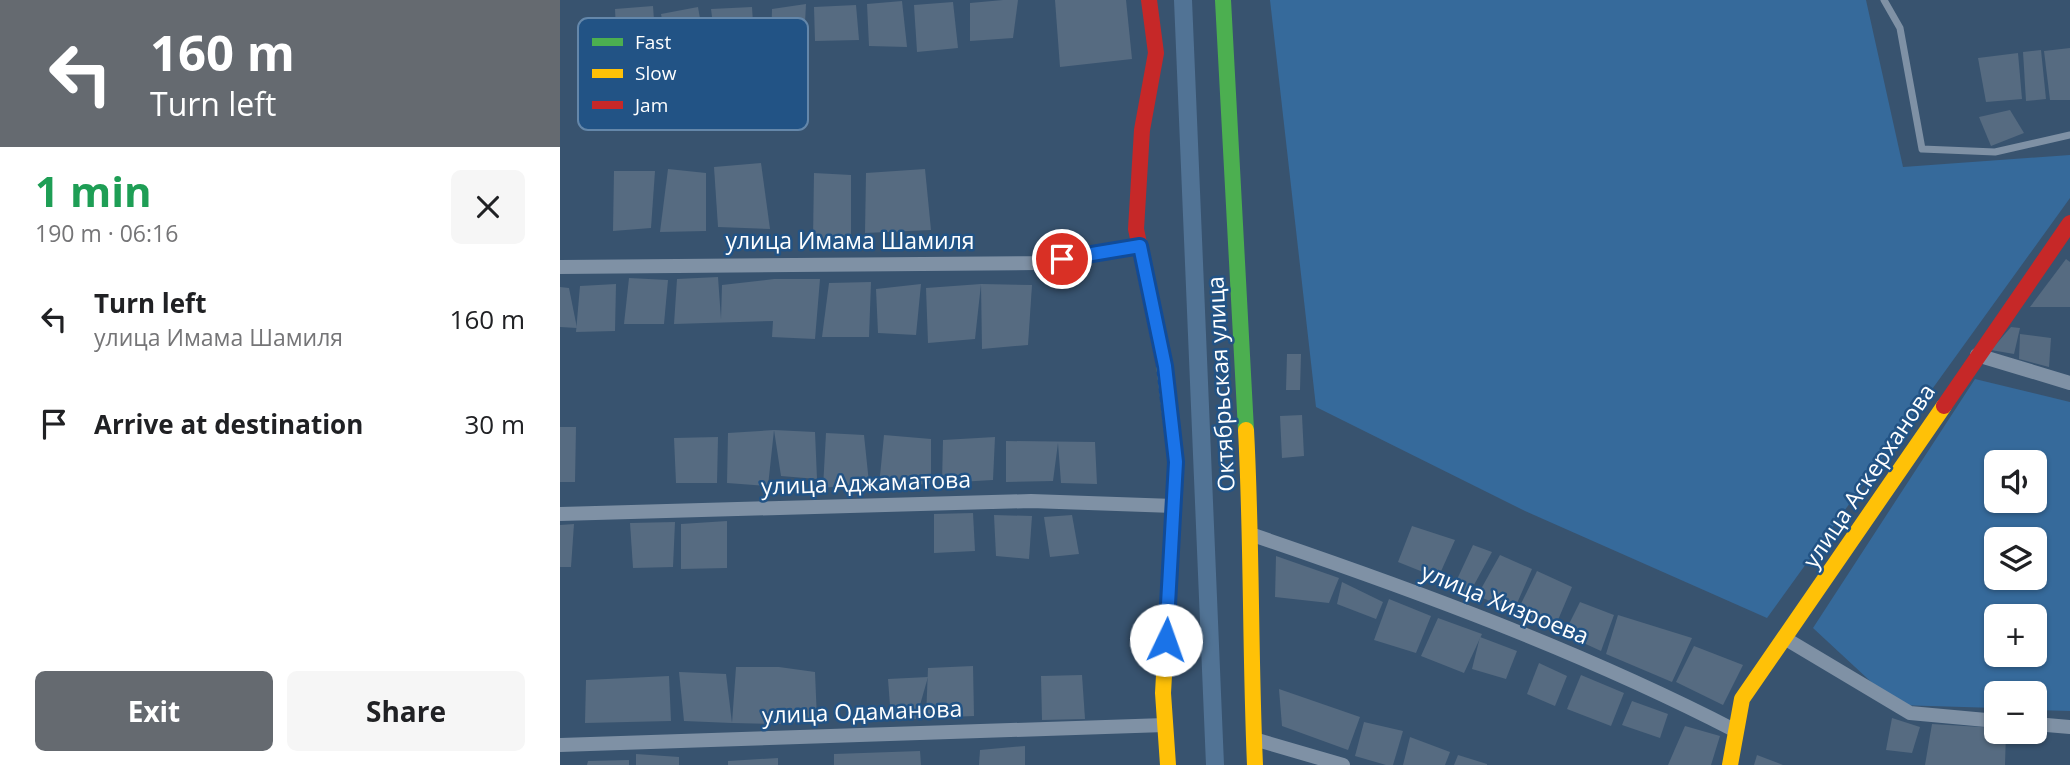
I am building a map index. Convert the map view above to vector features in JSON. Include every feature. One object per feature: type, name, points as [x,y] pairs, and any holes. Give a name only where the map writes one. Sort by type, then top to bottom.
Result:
[{"type":"street","points":[[1149,0],[1156,53],[1142,130],[1136,229],[1165,366],[1176,462],[1163,693],[1168,765]]},
{"type":"street","name":"Октябрьская улица","points":[[1223,0],[1250,534],[1250,653],[1255,765]]},
{"type":"street","name":"улица Аскерханова","points":[[1730,765],[1742,699],[1786,639],[2070,223]]},
{"type":"street","name":"улица Имама Шамиля","points":[[560,267],[1036,263],[1140,246]]},
{"type":"street","points":[[1978,355],[2070,383]]},
{"type":"street","name":"улица Аджаматова","points":[[560,514],[1031,501],[1174,506]]},
{"type":"street","name":"улица Хизроева","points":[[1250,534],[1388,581],[1657,690],[1736,731]]},
{"type":"street","points":[[1786,639],[1910,713],[1984,720]]},
{"type":"street","name":"улица Одаманова","points":[[560,745],[1165,725]]},
{"type":"street","points":[[2047,725],[2070,727]]},
{"type":"street","points":[[1254,739],[1343,765]]},
{"type":"lane","points":[[1884,0],[1900,28],[1922,149],[1995,152],[2070,135]]},
{"type":"shaded area","points":[[1270,0],[1866,0],[1903,167],[2070,155],[2070,198],[1767,618],[1525,511],[1316,407]]},
{"type":"shaded area","points":[[1975,379],[2070,402],[2070,711],[2047,710],[2047,681],[1984,681],[1984,708],[1896,705],[1813,628]]},
{"type":"building","points":[[1018,0],[1013,38],[970,41],[970,3]]},
{"type":"building","points":[[1055,0],[1126,0],[1132,59],[1060,67]]},
{"type":"building","points":[[902,1],[907,47],[869,46],[867,4]]},
{"type":"building","points":[[953,2],[958,48],[917,52],[914,5]]},
{"type":"building","points":[[806,4],[805,18],[772,18],[772,9]]},
{"type":"building","points":[[856,5],[859,40],[815,41],[814,7]]},
{"type":"building","points":[[653,6],[654,18],[615,18],[615,9]]},
{"type":"building","points":[[698,7],[700,18],[662,18],[661,14]]},
{"type":"building","points":[[752,7],[753,18],[712,18],[711,9]]},
{"type":"building","points":[[2070,48],[2070,100],[2050,100],[2044,51]]},
{"type":"building","points":[[2041,50],[2046,99],[2026,101],[2023,52]]},
{"type":"building","points":[[2018,53],[2022,99],[1986,102],[1978,58]]},
{"type":"building","points":[[2010,110],[2024,133],[1991,146],[1979,117]]},
{"type":"building","points":[[761,163],[770,229],[718,227],[714,167]]},
{"type":"building","points":[[668,169],[706,173],[706,231],[660,232]]},
{"type":"building","points":[[925,169],[931,230],[865,233],[866,173]]},
{"type":"building","points":[[614,171],[655,171],[651,228],[613,231]]},
{"type":"building","points":[[814,173],[851,175],[851,241],[813,240]]},
{"type":"building","points":[[2066,259],[2070,262],[2070,307],[2030,307]]},
{"type":"building","points":[[718,277],[721,319],[722,285],[774,279],[820,279],[815,339],[772,337],[773,321],[674,324],[677,279]]},
{"type":"building","points":[[629,278],[668,280],[664,324],[624,324]]},
{"type":"building","points":[[871,282],[869,337],[822,337],[829,283]]},
{"type":"building","points":[[616,284],[615,331],[576,332],[580,286]]},
{"type":"building","points":[[921,284],[916,335],[878,333],[876,289]]},
{"type":"building","points":[[981,284],[975,339],[928,343],[926,288]]},
{"type":"building","points":[[981,284],[1032,285],[1028,345],[982,349]]},
{"type":"building","points":[[560,287],[569,288],[577,328],[560,327]]},
{"type":"building","points":[[2011,327],[2020,328],[2014,354],[1991,350]]},
{"type":"building","points":[[2020,334],[2051,338],[2049,367],[2019,359]]},
{"type":"building","points":[[1287,354],[1301,354],[1300,390],[1286,390]]},
{"type":"building","points":[[1302,415],[1304,456],[1282,458],[1280,416]]},
{"type":"building","points":[[560,427],[576,427],[575,482],[560,482]]},
{"type":"building","points":[[774,430],[815,432],[817,479],[781,476]]},
{"type":"building","points":[[774,430],[768,486],[727,483],[728,433]]},
{"type":"building","points":[[826,433],[864,435],[869,483],[823,488]]},
{"type":"building","points":[[884,435],[931,439],[931,484],[879,486]]},
{"type":"building","points":[[718,437],[717,483],[676,483],[674,438]]},
{"type":"building","points":[[995,437],[993,480],[942,483],[943,440]]},
{"type":"building","points":[[1006,441],[1095,442],[1097,484],[1061,483],[1058,443],[1053,481],[1006,482]]},
{"type":"building","points":[[973,513],[975,551],[934,553],[934,514]]},
{"type":"building","points":[[994,515],[1032,516],[1029,559],[996,556]]},
{"type":"building","points":[[1072,515],[1079,554],[1050,557],[1044,517]]},
{"type":"building","points":[[727,521],[727,568],[681,569],[681,524]]},
{"type":"building","points":[[675,522],[673,567],[633,568],[630,523]]},
{"type":"building","points":[[574,524],[571,567],[560,567],[560,525]]},
{"type":"building","points":[[1412,526],[1455,540],[1438,578],[1398,562]]},
{"type":"building","points":[[1473,545],[1492,552],[1469,594],[1453,588]]},
{"type":"building","points":[[1500,555],[1532,569],[1514,610],[1477,596]]},
{"type":"building","points":[[1276,556],[1339,578],[1329,603],[1275,597]]},
{"type":"building","points":[[1537,571],[1572,587],[1555,627],[1517,612]]},
{"type":"building","points":[[1342,582],[1383,602],[1376,619],[1337,604]]},
{"type":"building","points":[[1389,599],[1431,616],[1416,653],[1374,640]]},
{"type":"building","points":[[1580,602],[1614,615],[1601,651],[1564,634]]},
{"type":"building","points":[[1618,615],[1692,638],[1672,682],[1606,654]]},
{"type":"building","points":[[1438,618],[1482,634],[1464,673],[1421,656]]},
{"type":"building","points":[[1480,637],[1517,651],[1506,679],[1472,669]]},
{"type":"building","points":[[1694,646],[1743,665],[1723,705],[1676,682]]},
{"type":"building","points":[[1539,663],[1567,676],[1555,706],[1527,694]]},
{"type":"building","points":[[973,666],[974,716],[926,718],[928,668]]},
{"type":"building","points":[[736,667],[779,667],[815,672],[817,720],[778,724],[732,723]]},
{"type":"building","points":[[679,672],[726,674],[732,723],[684,721]]},
{"type":"building","points":[[1082,675],[1085,719],[1042,720],[1041,676]]},
{"type":"building","points":[[1581,675],[1624,693],[1611,726],[1567,709]]},
{"type":"building","points":[[669,676],[671,721],[585,723],[586,680]]},
{"type":"building","points":[[928,677],[916,719],[891,719],[888,679]]},
{"type":"building","points":[[1279,689],[1360,717],[1348,750],[1282,726]]},
{"type":"building","points":[[1632,701],[1668,714],[1660,738],[1622,725]]},
{"type":"building","points":[[1892,718],[1920,727],[1912,753],[1886,750]]},
{"type":"building","points":[[1364,722],[1403,731],[1393,765],[1355,756]]},
{"type":"building","points":[[1932,724],[1984,727],[1984,744],[2006,744],[2005,765],[1925,765]]},
{"type":"building","points":[[1685,726],[1720,736],[1711,765],[1668,765]]},
{"type":"building","points":[[1410,737],[1450,752],[1445,765],[1403,765]]},
{"type":"building","points":[[1025,746],[1025,765],[979,765],[980,750]]},
{"type":"building","points":[[920,751],[921,765],[834,765],[834,754]]},
{"type":"building","points":[[636,754],[679,757],[679,765],[636,765]]},
{"type":"building","points":[[1458,755],[1487,764],[1487,765],[1454,765]]},
{"type":"building","points":[[1757,755],[1783,765],[1754,765]]},
{"type":"building","points":[[778,758],[778,765],[728,765],[728,761]]},
{"type":"building","points":[[629,760],[629,765],[587,765],[588,761]]},
{"type":"waterway","points":[[1183,0],[1215,765]]},
{"type":"traffic: fast","points":[[1223,0],[1246,430]]},
{"type":"traffic: slow","points":[[1164,364],[1176,462],[1163,693],[1168,765]]},
{"type":"traffic: slow","points":[[1730,765],[1742,699],[1944,406]]},
{"type":"traffic: slow","points":[[1246,430],[1255,765]]},
{"type":"traffic: jam","points":[[1149,0],[1156,53],[1142,130],[1136,229],[1164,364]]},
{"type":"traffic: jam","points":[[1944,406],[2070,223]]},
{"type":"route","points":[[1062,259],[1140,246],[1165,366],[1176,462],[1166,640]]}]
